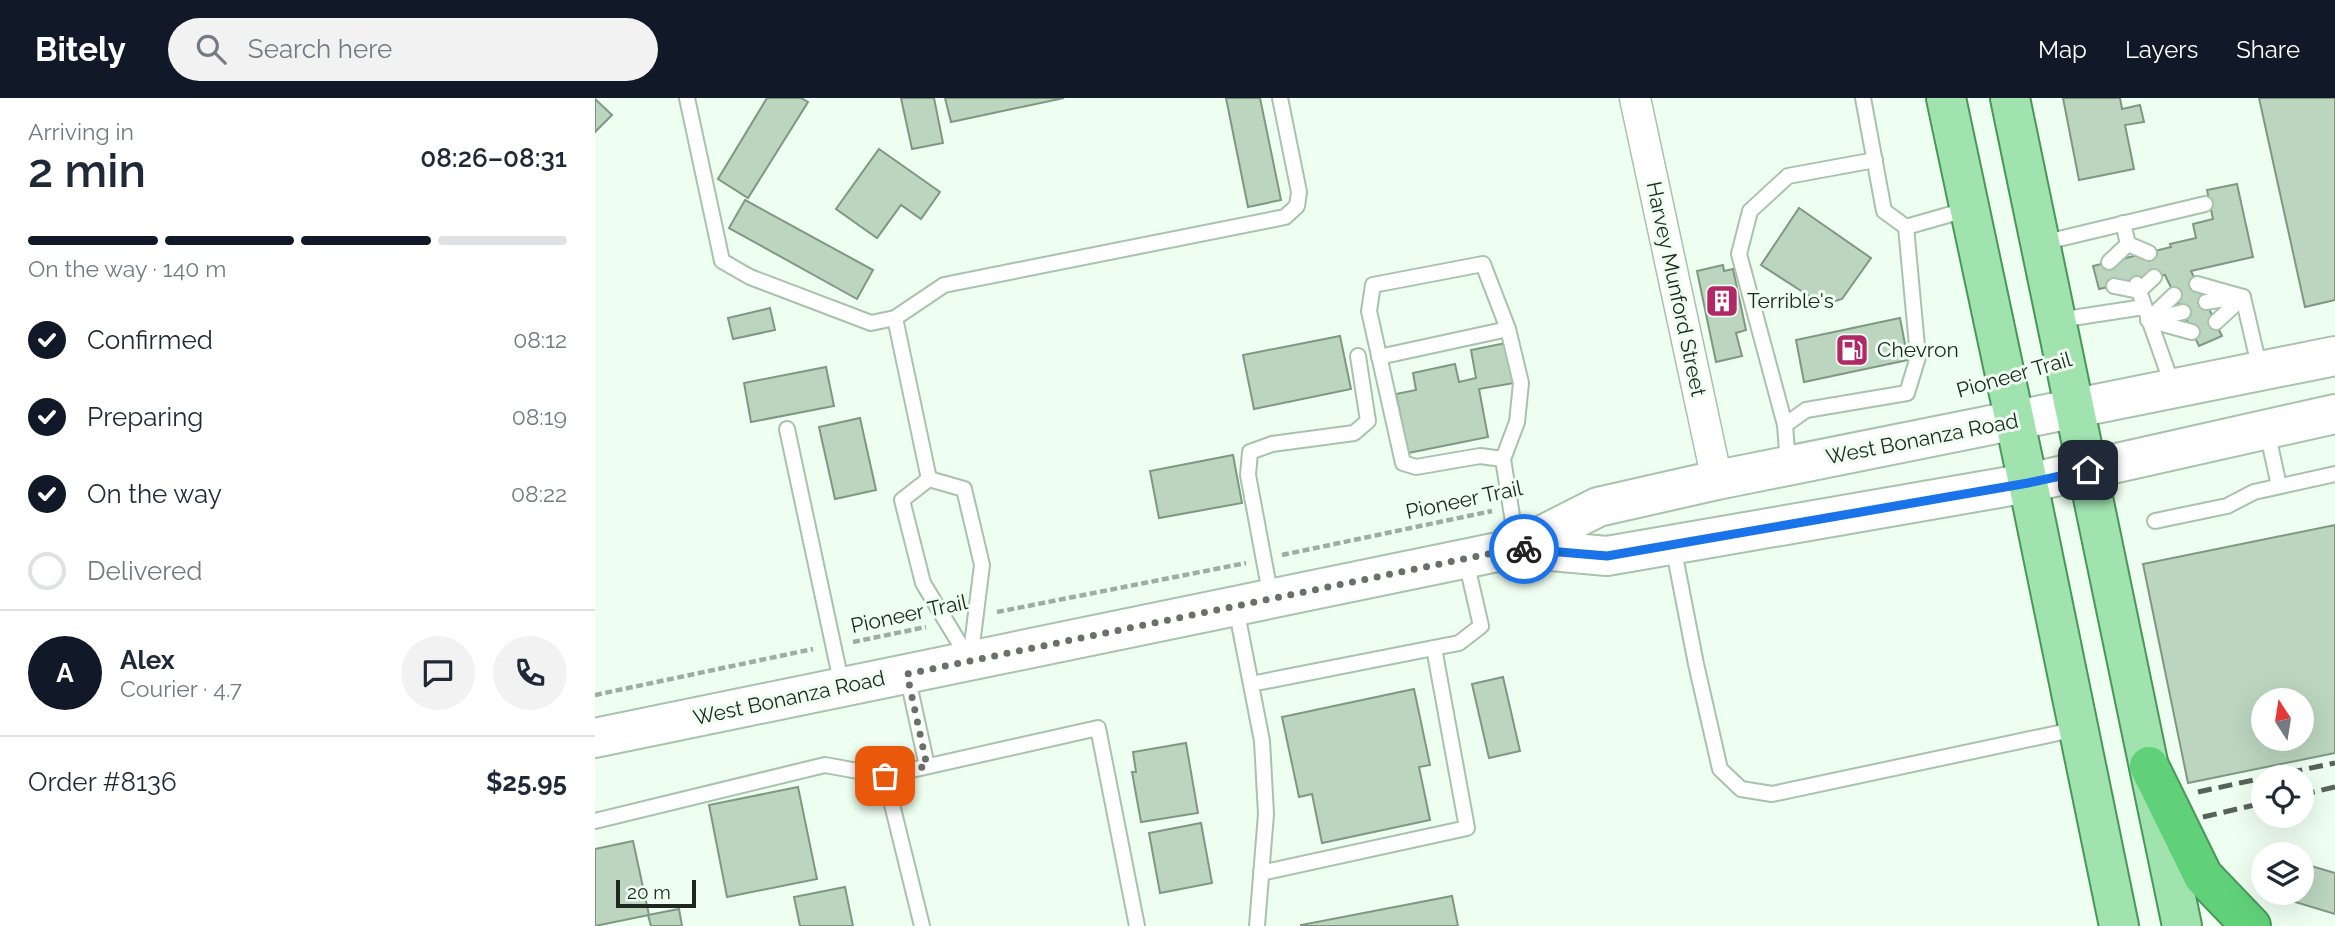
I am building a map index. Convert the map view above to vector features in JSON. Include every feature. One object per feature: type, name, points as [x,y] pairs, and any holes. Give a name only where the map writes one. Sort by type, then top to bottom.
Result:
[{"type":"highway","points":[[2149,766],[2203,876],[2251,926]]},
{"type":"main road","points":[[1946,98],[2119,926]]},
{"type":"main road","points":[[2010,98],[2182,926]]},
{"type":"main road","name":"West Bonanza Road","points":[[595,738],[1517,548],[1598,508],[1717,480],[2335,356]]},
{"type":"main road","name":"West Bonanza Road","points":[[1517,548],[1607,556],[2028,483],[2335,414]]},
{"type":"street","name":"Harvey Munford Street","points":[[1635,98],[1717,480]]},
{"type":"lane","points":[[687,98],[722,261],[750,277],[871,323],[895,318],[944,285],[1285,217],[1297,206],[1299,192],[1279,98]]},
{"type":"lane","points":[[1785,425],[1806,410],[1907,393],[1918,357],[1906,227],[1884,211],[1864,98]]},
{"type":"lane","points":[[1788,466],[1785,425],[1739,254],[1750,211],[1788,176],[1875,160]]},
{"type":"lane","points":[[2040,243],[2205,204]]},
{"type":"lane","points":[[1906,227],[1969,209]]},
{"type":"lane","points":[[2123,223],[2129,250]]},
{"type":"lane","points":[[2109,262],[2129,250],[2149,253]]},
{"type":"lane","points":[[1503,459],[1481,456],[1416,467],[1403,463],[1370,311],[1373,285],[1483,264],[1508,329],[1521,383],[1517,422],[1503,459],[1517,548]]},
{"type":"lane","points":[[2114,286],[2138,286],[2154,277]]},
{"type":"lane","points":[[2197,284],[2243,297]]},
{"type":"lane","points":[[2138,286],[2173,388]]},
{"type":"lane","points":[[2146,314],[2174,295]]},
{"type":"lane","points":[[2206,302],[2243,297]]},
{"type":"lane","points":[[2215,322],[2243,297]]},
{"type":"lane","points":[[2243,297],[2260,371]]},
{"type":"lane","points":[[2056,320],[2182,312]]},
{"type":"lane","points":[[2146,314],[2192,332]]},
{"type":"lane","points":[[895,318],[929,479]]},
{"type":"lane","points":[[1379,357],[1508,329]]},
{"type":"lane","points":[[1257,926],[1266,814],[1262,741],[1251,684],[1253,603],[1263,559],[1248,475],[1250,452],[1272,444],[1355,433],[1368,421],[1358,356]]},
{"type":"lane","points":[[787,429],[842,688]]},
{"type":"lane","points":[[2267,430],[2279,486]]},
{"type":"lane","points":[[2155,521],[2227,506],[2254,492],[2335,474]]},
{"type":"lane","points":[[929,479],[964,489],[982,565],[970,661]]},
{"type":"lane","points":[[929,479],[902,500],[923,583],[970,661]]},
{"type":"lane","points":[[1673,545],[1720,769],[1741,789],[1772,793],[2078,729]]},
{"type":"lane","points":[[1251,684],[1459,643],[1481,626],[1465,559]]},
{"type":"lane","points":[[1261,873],[1467,828],[1434,648]]},
{"type":"lane","points":[[907,674],[927,766]]},
{"type":"lane","points":[[595,821],[825,765],[885,776],[1098,728],[1137,926]]},
{"type":"lane","points":[[885,776],[922,926]]},
{"type":"path","name":"Pioneer Trail","points":[[976,616],[1511,507]]},
{"type":"path","name":"Pioneer Trail","points":[[595,695],[946,622]]},
{"type":"building","points":[[767,98],[801,98],[808,102],[748,198],[718,179]]},
{"type":"building","points":[[901,98],[934,98],[943,143],[912,149]]},
{"type":"building","points":[[945,98],[1064,98],[951,122]]},
{"type":"building","points":[[1226,98],[1260,98],[1281,200],[1248,207]]},
{"type":"building","points":[[2063,98],[2120,98],[2122,109],[2140,105],[2144,122],[2125,125],[2134,169],[2079,180]]},
{"type":"building","points":[[2259,98],[2335,98],[2335,300],[2305,307]]},
{"type":"building","points":[[595,99],[612,115],[595,132]]},
{"type":"building","points":[[879,149],[940,192],[921,219],[901,205],[877,238],[836,209]]},
{"type":"building","points":[[2237,184],[2253,257],[2191,271],[2222,336],[2199,346],[2165,275],[2099,289],[2093,266],[2171,247],[2170,244],[2196,238],[2193,224],[2213,219],[2207,190]]},
{"type":"building","points":[[745,200],[873,270],[857,299],[729,228]]},
{"type":"building","name":"Terrible's","points":[[1799,208],[1871,258],[1842,299],[1823,305],[1761,265]]},
{"type":"building","name":"Terrible's","points":[[1723,265],[1724,271],[1733,269],[1746,330],[1736,333],[1742,356],[1716,362],[1697,271]]},
{"type":"building","points":[[770,308],[775,330],[733,339],[728,318]]},
{"type":"building","points":[[1900,318],[1908,360],[1804,382],[1796,340]]},
{"type":"building","points":[[1340,336],[1351,389],[1254,409],[1243,355]]},
{"type":"building","points":[[1506,343],[1514,383],[1479,389],[1488,437],[1408,453],[1396,394],[1416,390],[1413,373],[1455,364],[1459,382],[1476,378],[1471,350]]},
{"type":"building","points":[[826,367],[834,406],[751,422],[744,383]]},
{"type":"building","points":[[860,418],[876,490],[835,499],[819,427]]},
{"type":"building","points":[[1233,455],[1242,503],[1159,518],[1150,471]]},
{"type":"building","points":[[2335,525],[2335,753],[2276,765],[2251,765],[2251,770],[2188,783],[2143,564]]},
{"type":"building","points":[[1503,677],[1520,751],[1489,758],[1472,684]]},
{"type":"building","points":[[1414,689],[1430,765],[1419,767],[1430,820],[1322,843],[1312,794],[1299,797],[1282,717]]},
{"type":"building","points":[[1186,743],[1198,813],[1141,822],[1132,772],[1136,772],[1133,752]]},
{"type":"building","points":[[798,787],[817,879],[727,897],[709,805]]},
{"type":"building","points":[[1201,823],[1212,883],[1160,893],[1149,833]]},
{"type":"building","points":[[633,841],[649,915],[595,926],[595,849]]},
{"type":"building","points":[[2314,867],[2335,873],[2335,914],[2305,905],[2314,905]]},
{"type":"building","points":[[845,887],[853,926],[800,926],[794,897]]},
{"type":"building","points":[[1452,896],[1458,926],[1301,926],[1301,925]]},
{"type":"building","points":[[679,909],[682,926],[651,926],[648,915]]},
{"type":"railway","points":[[2314,767],[2335,763]]},
{"type":"railway","points":[[2198,792],[2251,781]]},
{"type":"railway","points":[[2314,792],[2335,787]]},
{"type":"railway","points":[[2203,817],[2251,806]]},
{"type":"way so far","points":[[885,776],[927,766],[907,674],[1517,548],[1524,549]]},
{"type":"place","name":"Terrible's","points":[[1722,301]]},
{"type":"place","name":"Chevron","points":[[1852,350]]},
{"type":"route","points":[[1524,549],[1607,556],[2028,483],[2088,470]]}]
